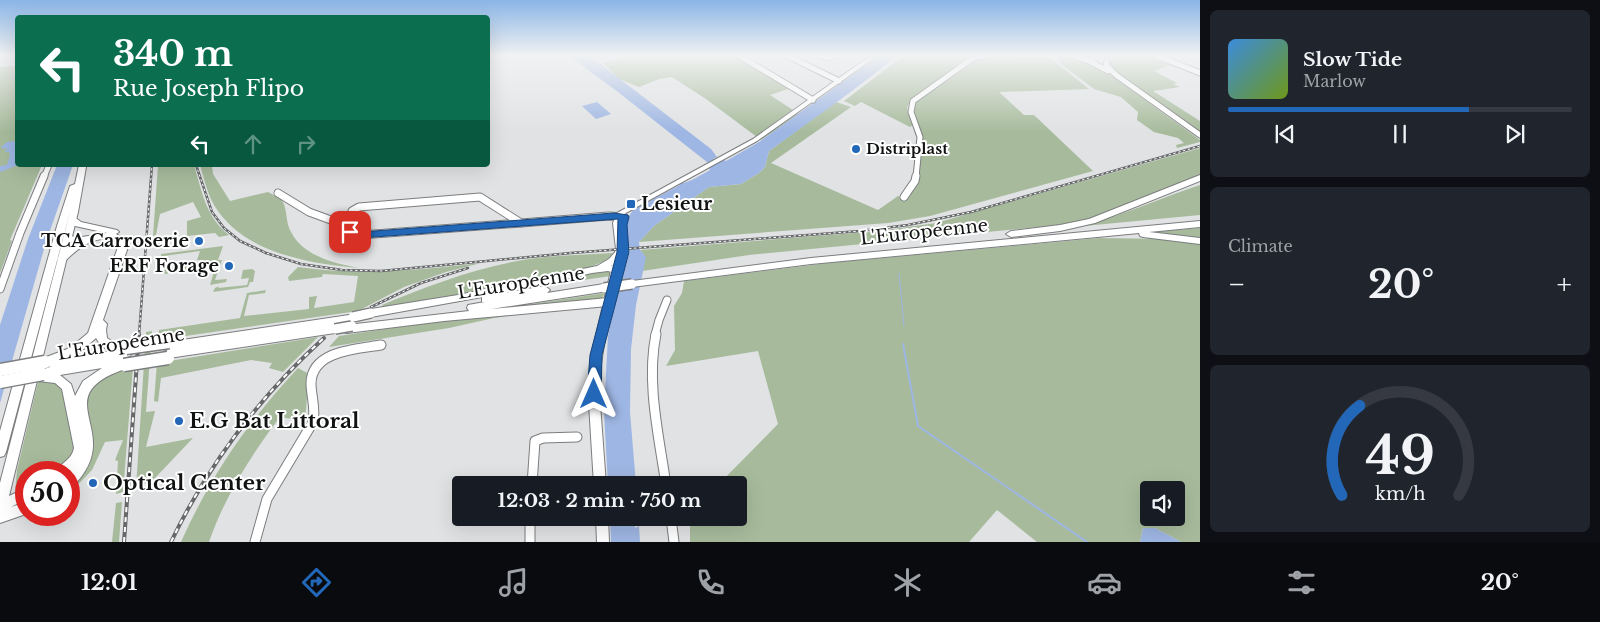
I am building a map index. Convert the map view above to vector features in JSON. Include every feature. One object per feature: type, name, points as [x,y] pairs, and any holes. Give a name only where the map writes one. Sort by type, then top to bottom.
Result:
[{"type":"highway","points":[[926,244],[1068,227],[1106,217],[1200,180]]},
{"type":"highway","points":[[0,386],[44,370],[60,357],[80,347],[95,330],[123,241],[78,224],[73,219]]},
{"type":"highway","name":"L'Européenne","points":[[351,323],[368,315],[656,277],[776,258],[1200,219]]},
{"type":"highway","name":"L'Européenne","points":[[656,277],[975,244],[1200,224]]},
{"type":"highway","points":[[58,256],[102,234]]},
{"type":"highway","points":[[68,238],[76,240],[102,234],[126,236],[128,242],[100,330],[100,336],[104,342],[125,357],[169,350]]},
{"type":"highway","points":[[975,244],[1130,234],[1164,235],[1200,241]]},
{"type":"highway","points":[[592,270],[610,263],[620,252]]},
{"type":"highway","points":[[368,315],[458,299],[592,270],[610,268],[616,273]]},
{"type":"highway","name":"L'Européenne","points":[[169,350],[605,284]]},
{"type":"highway","points":[[290,332],[333,330],[351,323],[609,303]]},
{"type":"highway","points":[[80,467],[88,448],[80,406],[82,393],[98,376],[111,369],[125,357],[169,350]]},
{"type":"highway","name":"L'Européenne","points":[[0,374],[44,370],[125,357]]},
{"type":"highway","points":[[0,370],[44,370],[58,378],[68,387],[80,443],[80,451],[74,461]]},
{"type":"highway","name":"L'Européenne","points":[[0,382],[44,370]]},
{"type":"main road","points":[[599,476],[594,381],[595,360],[620,252],[621,243],[617,225],[629,207],[755,140],[839,82]]},
{"type":"main road","points":[[0,507],[68,205],[82,167]]},
{"type":"main road","points":[[0,452],[58,256],[68,238],[82,167]]},
{"type":"main road","points":[[68,205],[64,232],[68,238]]},
{"type":"main road","points":[[616,273],[623,250],[622,217]]},
{"type":"main road","points":[[0,507],[15,499]]},
{"type":"main road","points":[[0,517],[15,512]]},
{"type":"main road","points":[[602,526],[603,542]]},
{"type":"street","points":[[782,81],[813,100]]},
{"type":"street","points":[[904,197],[915,182],[920,137],[911,112],[912,103],[941,81]]},
{"type":"street","points":[[1126,82],[1200,136]]},
{"type":"street","points":[[0,289],[20,232],[47,167]]},
{"type":"street","points":[[278,193],[308,212],[350,226]]},
{"type":"street","points":[[521,223],[479,197],[359,207],[352,211],[350,226],[351,233],[361,235],[622,217]]},
{"type":"street","points":[[665,476],[653,370],[657,329],[661,310],[666,300]]},
{"type":"street","points":[[255,542],[269,496],[313,422],[315,406],[311,381],[314,368],[325,356],[381,345]]},
{"type":"street","points":[[533,476],[535,441],[543,438],[577,437]]},
{"type":"street","points":[[530,526],[530,542]]},
{"type":"street","points":[[672,526],[674,542]]},
{"type":"green space","points":[[0,81],[15,81],[15,167],[41,167],[10,240],[12,241],[0,273]]},
{"type":"green space","points":[[625,81],[653,81],[639,87]]},
{"type":"green space","points":[[679,81],[780,81],[791,88],[770,95],[799,114],[761,140]]},
{"type":"green space","points":[[870,81],[938,81],[910,101],[907,108],[913,125],[910,127],[861,102],[855,106],[844,101]]},
{"type":"green space","points":[[946,81],[1079,81],[1089,89],[999,92],[1024,115],[1034,115],[1093,171],[930,216],[888,223],[639,242],[654,226],[709,187],[741,184],[759,173],[765,167],[769,151],[836,102],[851,107],[771,163],[878,210],[898,196],[906,199],[919,179],[922,133],[914,113],[914,106],[917,101]]},
{"type":"green space","points":[[1084,81],[1119,81],[1200,140],[1200,142],[1177,148],[1176,145],[1184,143],[1178,138],[1154,132],[1137,120],[1138,112],[1121,97],[1094,89]]},
{"type":"green space","points":[[1129,81],[1174,81],[1177,83],[1173,84],[1180,87],[1153,91],[1200,121],[1200,133]]},
{"type":"green space","points":[[1200,148],[1200,176],[1096,217],[1060,225],[749,255],[642,271],[644,255],[640,250],[879,231],[936,223]]},
{"type":"green space","points":[[158,167],[195,167],[210,212],[221,228],[229,235],[219,237],[215,233],[187,236],[187,221],[201,217],[193,202],[160,214],[156,235],[153,236]]},
{"type":"green space","points":[[201,167],[212,167],[213,174],[230,201],[268,192],[281,199],[285,207],[289,228],[303,247],[329,261],[358,268],[298,259],[259,245],[226,221],[214,205]]},
{"type":"green space","points":[[1200,185],[1200,215],[1084,226],[1113,217]]},
{"type":"green space","points":[[1200,228],[1200,239],[1152,232]]},
{"type":"green space","points":[[1099,238],[1167,239],[1200,243],[1200,542],[1181,542],[1155,528],[1143,528],[1140,542],[1037,542],[997,510],[969,542],[690,542],[690,526],[747,526],[747,476],[727,476],[778,424],[758,351],[666,366],[675,350],[674,306],[682,293],[684,281],[828,263]]},
{"type":"green space","points":[[223,246],[218,260],[222,260],[215,280],[227,279],[226,282],[210,285],[215,268],[169,271],[167,274],[160,273],[161,269],[199,265],[202,260],[197,260],[200,251],[164,256],[162,264],[161,254]]},
{"type":"green space","points":[[613,253],[607,260],[590,267],[440,299],[383,307],[382,305],[418,290],[510,262]]},
{"type":"green space","points":[[481,263],[446,272],[404,287],[358,311],[158,340],[159,330],[240,318],[247,293],[266,290],[265,293],[249,295],[244,316],[309,309],[309,297],[317,296],[314,308],[354,302],[358,276],[323,274],[322,277],[289,281],[288,277],[298,267],[367,272],[412,270]]},
{"type":"green space","points":[[252,269],[255,271],[253,282],[250,282],[248,287],[213,292],[219,286],[218,288],[247,285],[249,278],[241,279],[243,270]]},
{"type":"green space","points":[[609,270],[611,276],[480,295]]},
{"type":"green space","points":[[605,293],[601,300],[512,309],[511,307]]},
{"type":"green space","points":[[528,313],[329,347],[339,336],[445,320]]},
{"type":"green space","points":[[152,331],[146,412],[155,411],[146,447],[193,438],[155,478],[136,488],[146,332]]},
{"type":"green space","points":[[318,337],[283,372],[269,368],[272,363],[251,360],[161,378],[158,402],[154,401],[157,363]]},
{"type":"green space","points":[[133,367],[123,492],[116,494],[118,461],[115,460],[123,440],[105,442],[92,470],[80,483],[80,473],[92,451],[93,441],[85,412],[85,392],[108,373]]},
{"type":"green space","points":[[298,368],[309,374],[305,421],[280,417],[240,476],[215,525],[209,542],[181,542],[205,493],[232,450],[263,409]]},
{"type":"green space","points":[[49,380],[60,386],[64,391],[77,449],[69,461],[19,461],[38,382]]},
{"type":"green space","points":[[122,502],[119,542],[112,542],[116,503]]},
{"type":"water","points":[[603,81],[623,81],[711,149],[717,157],[713,159],[718,163],[726,161],[759,142],[844,81],[864,81],[769,151],[765,167],[759,173],[741,184],[709,187],[654,226],[639,242],[640,250],[646,257],[636,305],[631,349],[630,412],[635,476],[608,476],[604,411],[608,336],[630,251],[625,222],[633,210],[680,185],[680,183],[687,182],[710,170],[709,168],[712,166]]},
{"type":"water","points":[[597,102],[611,114],[596,119],[582,106]]},
{"type":"water","points":[[15,141],[15,166],[0,172],[0,166],[7,165],[10,155],[9,152],[4,152],[8,149],[1,148],[7,142]]},
{"type":"water","points":[[56,167],[72,167],[46,242],[0,403],[0,325],[28,239]]},
{"type":"water","points":[[610,526],[635,526],[635,528],[639,526],[640,542],[611,542]]},
{"type":"water","points":[[1143,528],[1155,528],[1181,542],[1140,542]]},
{"type":"waterway","points":[[899,274],[904,326]]},
{"type":"waterway","points":[[903,344],[918,426],[1087,542]]},
{"type":"railway","points":[[197,167],[212,212],[224,228],[240,241],[266,253],[301,264],[342,270],[381,271],[571,253],[860,231],[908,225],[971,212],[1200,146]]},
{"type":"railway","points":[[139,335],[152,167]]},
{"type":"railway","points":[[371,307],[421,283],[468,268]]},
{"type":"railway","points":[[124,542],[139,334]]},
{"type":"railway","points":[[171,542],[202,485],[237,432],[300,360],[324,338]]},
{"type":"place","name":"Distriplast","points":[[856,149]]},
{"type":"place","name":"Lesieur","points":[[631,204]]},
{"type":"place","name":"TCA Carroserie","points":[[199,241]]},
{"type":"place","name":"ERF Forage","points":[[229,266]]},
{"type":"place","name":"E.G Bat Littoral","points":[[179,421]]},
{"type":"place","name":"Optical Center","points":[[93,483]]},
{"type":"route","points":[[350,232],[361,235],[537,221],[624,217],[622,222],[623,252],[596,355],[594,394]]}]
